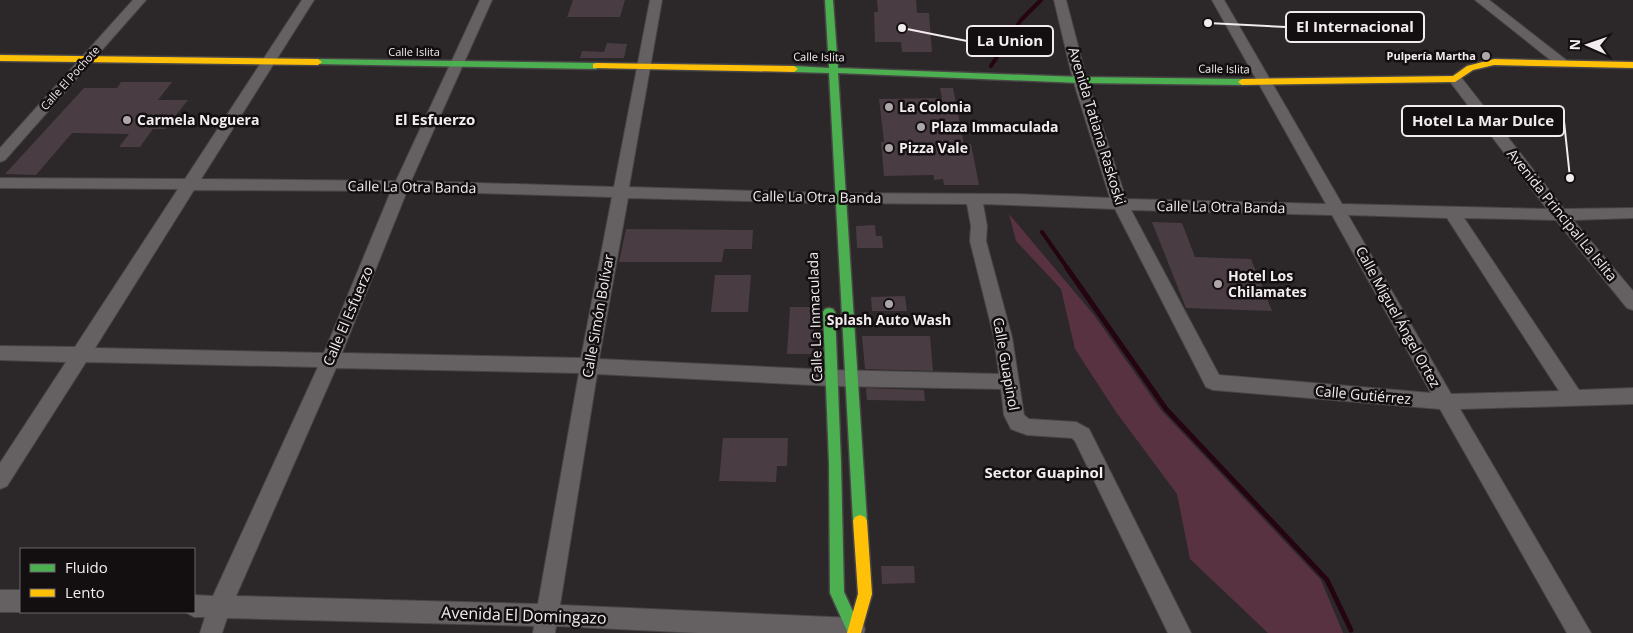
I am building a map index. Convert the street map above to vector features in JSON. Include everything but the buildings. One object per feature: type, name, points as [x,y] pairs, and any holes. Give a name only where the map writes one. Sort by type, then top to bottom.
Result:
[{"type":"street","name":"Calle El Pochote","points":[[0,157],[140,0]]},
{"type":"street","points":[[0,480],[308,0]]},
{"type":"street","name":"Calle El Esfuerzo","points":[[211,633],[220,606],[330,360],[402,186],[486,0]]},
{"type":"street","name":"Calle Simón Bolívar","points":[[546,624],[588,366],[656,0]]},
{"type":"street","points":[[819,0],[822,85]]},
{"type":"street","name":"Calle La Inmaculada","points":[[829,0],[842,197],[837,593],[854,631]]},
{"type":"street","name":"Avenida Tatiana Raskoski","points":[[1060,0],[1080,80],[1120,204],[1213,382]]},
{"type":"street","name":"Calle Miguel Ángel Ortez","points":[[1218,0],[1446,402],[1580,633]]},
{"type":"street","points":[[1481,0],[1563,63]]},
{"type":"street","name":"Calle Islita","points":[[0,58],[821,69],[1080,80],[1266,82],[1460,75],[1479,65],[1500,62],[1633,65]]},
{"type":"street","name":"Avenida Principal La Islita","points":[[1460,75],[1560,215],[1633,303]]},
{"type":"street","points":[[822,102],[836,101]]},
{"type":"street","name":"Calle La Otra Banda","points":[[0,182],[402,186],[825,198],[1014,199],[1120,204],[1560,215],[1633,213]]},
{"type":"street","name":"Calle Guapinol","points":[[974,199],[979,226],[978,241],[1003,337],[1014,415],[1018,423],[1027,427],[1076,430],[1082,435],[1180,633]]},
{"type":"street","points":[[1452,212],[1573,397]]},
{"type":"street","name":"Calle La Inmaculada","points":[[829,302],[841,378],[865,594],[854,631]]},
{"type":"street","points":[[0,353],[588,366],[841,378],[1010,382]]},
{"type":"street","name":"Calle Gutiérrez","points":[[1213,382],[1446,402],[1633,396]]},
{"type":"street","points":[[0,600],[20,601]]},
{"type":"street","name":"Avenida El Domingazo","points":[[195,606],[546,624],[854,631]]},
{"type":"shaded area","points":[[1009,214],[1094,315],[1161,410],[1321,580],[1343,633],[1268,633],[1190,559],[1177,494],[1116,412],[1075,349],[1061,289],[1016,241]]},
{"type":"waterway","points":[[991,66],[1021,20],[1041,0]]},
{"type":"waterway","points":[[1042,232],[1068,269]]},
{"type":"waterway","points":[[1067,268],[1166,409],[1327,580],[1351,630]]},
{"type":"traffic: fast","points":[[829,0],[860,521]]},
{"type":"traffic: fast","points":[[318,62],[596,66]]},
{"type":"traffic: fast","points":[[794,69],[1080,80],[1242,82]]},
{"type":"traffic: fast","points":[[829,312],[835,463],[837,593],[854,629]]},
{"type":"traffic: slow","points":[[0,58],[318,62]]},
{"type":"traffic: slow","points":[[1242,82],[1455,79],[1470,68],[1494,62],[1633,65]]},
{"type":"traffic: slow","points":[[596,66],[794,69]]},
{"type":"traffic: slow","points":[[854,633],[865,594],[860,521]]},
{"type":"place","name":"El Internacional","points":[[1208,23]]},
{"type":"place","name":"La Union","points":[[902,28]]},
{"type":"place","name":"Pulpería Martha","points":[[1486,56]]},
{"type":"place","name":"La Colonia","points":[[889,107]]},
{"type":"place","name":"Carmela Noguera","points":[[127,120]]},
{"type":"place","name":"Plaza Immaculada","points":[[921,127]]},
{"type":"place","name":"Pizza Vale","points":[[889,148]]},
{"type":"place","name":"Hotel La Mar Dulce","points":[[1570,178]]},
{"type":"place","name":"Hotel Los Chilamates","points":[[1218,284]]},
{"type":"place","name":"Splash Auto Wash","points":[[889,304]]},
{"type":"district","name":"El Esfuerzo","points":[[435,120]]},
{"type":"district","name":"Sector Guapinol","points":[[1044,473]]}]
